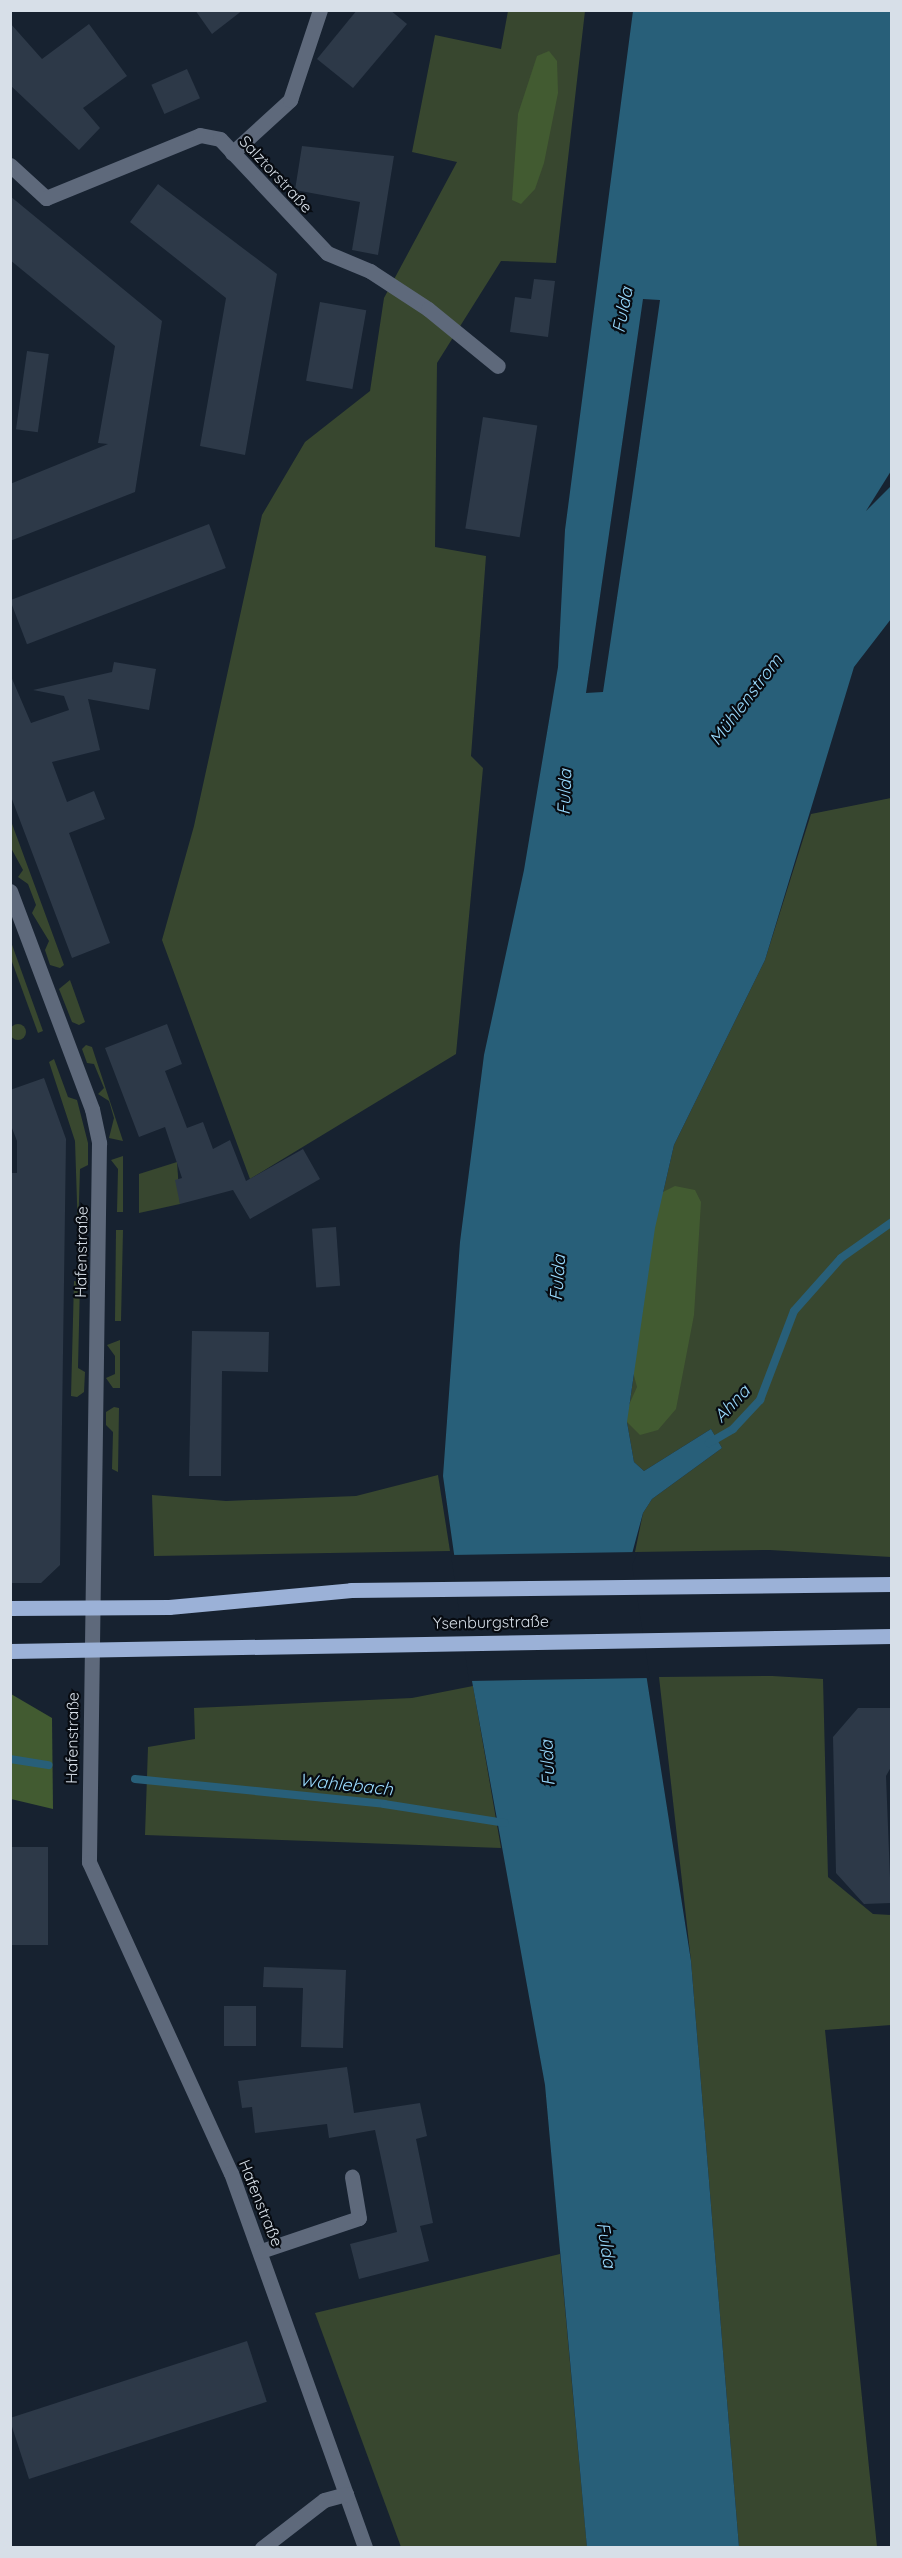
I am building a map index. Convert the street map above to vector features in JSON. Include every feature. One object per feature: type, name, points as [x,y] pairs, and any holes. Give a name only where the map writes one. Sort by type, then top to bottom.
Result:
[{"type":"main road","name":"Ysenburgstraße","points":[[10,1608],[92,1609],[351,1590],[891,1584]]},
{"type":"main road","name":"Ysenburgstraße","points":[[10,1651],[352,1641],[891,1636]]},
{"type":"street","points":[[232,153],[290,100],[320,10]]},
{"type":"street","name":"Salztorstraße","points":[[10,165],[46,198],[200,135],[220,139],[327,253],[370,271],[409,296],[498,366]]},
{"type":"street","name":"Hafenstraße","points":[[10,891],[92,1109],[99,1143],[89,1862],[261,2252],[364,2547]]},
{"type":"street","points":[[261,2252],[358,2218],[352,2177]]},
{"type":"street","points":[[262,2547],[324,2500],[346,2494]]},
{"type":"green space","points":[[508,11],[585,11],[556,263],[501,261],[437,363],[435,547],[486,556],[471,756],[483,768],[456,1054],[250,1179],[162,940],[194,826],[262,515],[305,442],[370,391],[384,298],[457,162],[412,152],[435,35],[501,49]]},
{"type":"green space","points":[[549,51],[557,61],[558,93],[544,163],[535,189],[521,204],[512,200],[518,114],[537,56]]},
{"type":"green space","points":[[891,798],[891,1557],[770,1550],[635,1552],[643,1513],[652,1499],[722,1448],[711,1429],[644,1471],[634,1462],[627,1422],[655,1228],[674,1145],[765,960],[811,814]]},
{"type":"green space","points":[[11,821],[64,965],[60,968],[50,965],[45,950],[49,941],[32,913],[36,905],[28,884],[18,877],[23,870],[11,848]]},
{"type":"green space","points":[[11,942],[43,1031],[38,1033],[11,959]]},
{"type":"green space","points":[[70,980],[85,1022],[79,1025],[72,1022],[59,989]]},
{"type":"green space","points":[[18,1024],[24,1026],[26,1032],[24,1038],[18,1040],[12,1038],[10,1032],[12,1026]]},
{"type":"green space","points":[[86,1045],[92,1047],[123,1141],[109,1138],[114,1118],[109,1101],[98,1094],[104,1088],[94,1064],[87,1063],[82,1049]]},
{"type":"green space","points":[[54,1059],[68,1097],[77,1100],[88,1143],[88,1165],[80,1169],[78,1233],[75,1141],[49,1062]]},
{"type":"green space","points":[[123,1156],[123,1212],[117,1212],[118,1169],[111,1160]]},
{"type":"green space","points":[[177,1162],[180,1204],[139,1213],[139,1174]]},
{"type":"green space","points":[[675,1186],[695,1190],[701,1202],[694,1315],[676,1409],[658,1430],[640,1435],[623,1418],[637,1387],[630,1361],[659,1194]]},
{"type":"green space","points":[[116,1230],[123,1230],[121,1321],[115,1321]]},
{"type":"green space","points":[[74,1281],[80,1282],[78,1368],[85,1372],[84,1392],[77,1397],[71,1396]]},
{"type":"green space","points":[[120,1340],[120,1388],[113,1388],[106,1378],[115,1374],[115,1356],[107,1345]]},
{"type":"green space","points":[[114,1407],[119,1408],[118,1472],[112,1469],[113,1432],[106,1425],[106,1412]]},
{"type":"green space","points":[[438,1475],[450,1551],[154,1556],[152,1495],[226,1501],[356,1496]]},
{"type":"green space","points":[[772,1676],[823,1679],[828,1877],[873,1914],[891,1915],[891,2025],[825,2030],[877,2547],[739,2547],[691,1961],[659,1677]]},
{"type":"green space","points":[[473,1686],[501,1848],[145,1835],[148,1747],[195,1739],[194,1708],[412,1698]]},
{"type":"green space","points":[[11,1694],[52,1718],[53,1809],[11,1799]]},
{"type":"green space","points":[[560,2254],[587,2547],[401,2547],[315,2313]]},
{"type":"water","points":[[633,11],[891,11],[891,471],[866,511],[891,486],[891,619],[854,667],[765,960],[674,1145],[655,1228],[627,1422],[634,1462],[644,1471],[711,1429],[722,1448],[652,1499],[643,1513],[629,1565],[691,1961],[739,2547],[587,2548],[545,2085],[472,1681],[443,1476],[460,1242],[484,1055],[524,870],[558,667],[565,530]],"holes":[[[643,299],[660,300],[603,692],[586,693]]]},
{"type":"pier","points":[[638,1552],[632,1565],[650,1678],[469,1681],[451,1555]]},
{"type":"building","points":[[195,10],[243,10],[212,34]]},
{"type":"building","points":[[357,10],[390,10],[407,24],[353,88],[317,59]]},
{"type":"building","points":[[10,23],[42,59],[89,24],[127,76],[83,108],[100,128],[79,150],[10,85]]},
{"type":"building","points":[[187,69],[200,98],[164,114],[151,85]]},
{"type":"building","points":[[302,146],[394,156],[378,255],[352,250],[360,202],[295,190]]},
{"type":"building","points":[[158,184],[277,274],[245,455],[200,446],[226,298],[130,222]]},
{"type":"building","points":[[10,196],[162,321],[135,492],[10,541],[10,484],[108,444],[98,443],[115,346],[10,260]]},
{"type":"building","points":[[534,279],[555,281],[548,337],[510,332],[515,297],[531,299]]},
{"type":"building","points":[[320,302],[366,310],[352,389],[306,381]]},
{"type":"building","points":[[27,351],[49,354],[38,432],[16,429]]},
{"type":"building","points":[[483,417],[537,426],[520,537],[465,529]]},
{"type":"building","points":[[209,524],[226,568],[27,644],[10,600]]},
{"type":"building","points":[[114,662],[156,669],[149,710],[88,699],[100,750],[52,762],[67,802],[94,791],[105,819],[69,833],[110,943],[72,958],[10,794],[10,674],[31,723],[69,710],[64,696],[33,690],[112,672]]},
{"type":"building","points":[[167,1024],[182,1064],[165,1071],[187,1128],[203,1122],[213,1149],[230,1140],[246,1181],[303,1149],[320,1179],[250,1219],[233,1190],[180,1204],[175,1180],[182,1178],[165,1127],[139,1137],[105,1048]]},
{"type":"building","points":[[44,1078],[66,1139],[60,1565],[41,1583],[10,1583],[12,1173],[17,1173],[17,1141],[10,1123],[10,1090]]},
{"type":"building","points":[[336,1227],[340,1286],[316,1288],[312,1229]]},
{"type":"building","points":[[192,1331],[269,1332],[268,1372],[222,1371],[221,1476],[189,1476]]},
{"type":"building","points":[[858,1708],[891,1708],[891,1767],[886,1776],[891,1903],[864,1904],[836,1873],[833,1737]]},
{"type":"building","points":[[10,1847],[48,1847],[48,1945],[10,1945]]},
{"type":"building","points":[[264,1967],[346,1970],[343,2048],[301,2047],[303,1988],[263,1987]]},
{"type":"building","points":[[224,2006],[256,2006],[256,2046],[224,2046]]},
{"type":"building","points":[[347,2067],[354,2113],[420,2103],[427,2136],[416,2139],[433,2223],[420,2226],[429,2261],[359,2279],[350,2244],[397,2232],[375,2130],[329,2138],[327,2124],[255,2133],[252,2107],[242,2108],[238,2081]]},
{"type":"building","points":[[247,2341],[267,2402],[29,2479],[10,2418]]},
{"type":"waterway","name":"Ahna","points":[[709,1443],[733,1429],[760,1400],[794,1311],[841,1258],[892,1222]]},
{"type":"waterway","name":"Wahlebach","points":[[10,1759],[49,1765]]},
{"type":"waterway","name":"Wahlebach","points":[[135,1779],[384,1804],[505,1823]]},
{"type":"water label","name":"Fulda","points":[[623,310]]},
{"type":"water label","name":"Mühlenstrom","points":[[746,700]]},
{"type":"water label","name":"Fulda","points":[[565,792]]},
{"type":"water label","name":"Fulda","points":[[558,1278]]},
{"type":"water label","name":"Fulda","points":[[548,1763]]},
{"type":"water label","name":"Fulda","points":[[606,2245]]}]
